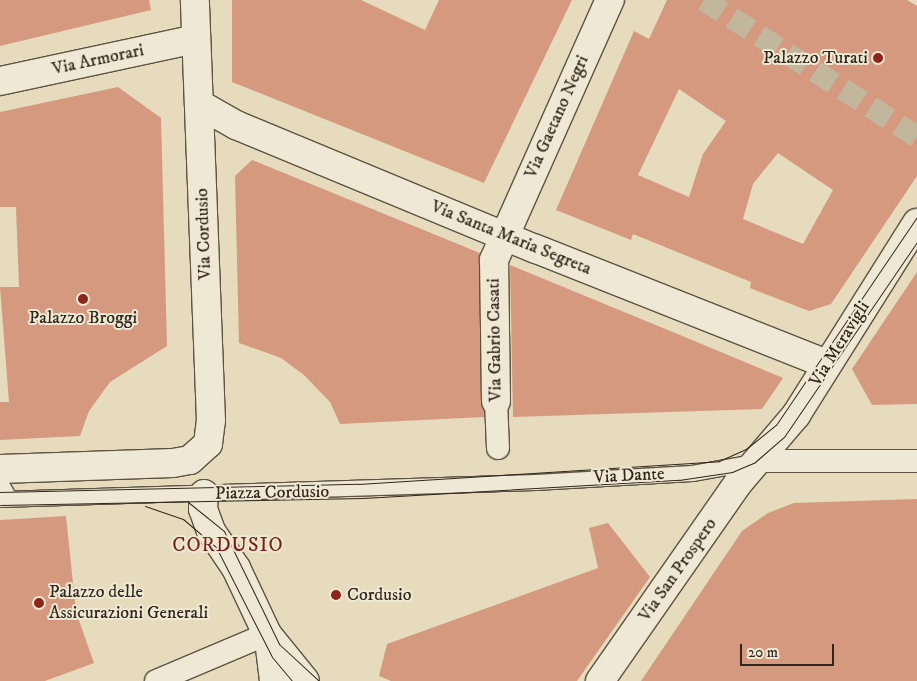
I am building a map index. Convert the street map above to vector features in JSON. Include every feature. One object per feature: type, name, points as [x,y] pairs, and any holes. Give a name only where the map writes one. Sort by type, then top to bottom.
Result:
[{"type":"street","name":"Via Cordusio","points":[[0,469],[75,467],[190,460],[208,444],[211,421],[195,0]]},
{"type":"street","name":"Via Gaetano Negri","points":[[504,234],[610,0]]},
{"type":"street","name":"Via Armorari","points":[[0,81],[196,39]]},
{"type":"street","name":"Via Santa Maria Segreta","points":[[199,104],[236,125],[827,364]]},
{"type":"street","name":"Via Meravigli","points":[[759,461],[796,415],[917,223]]},
{"type":"street","name":"Via Gabrio Casati","points":[[498,448],[494,260],[504,234]]},
{"type":"street","name":"Via Dante","points":[[759,461],[917,461]]},
{"type":"street","name":"Via San Prospero","points":[[600,681],[739,482],[759,461]]},
{"type":"street","name":"Piazza Cordusio","points":[[204,494],[203,509],[211,531],[236,568],[267,634],[305,681]]},
{"type":"street","name":"Piazza Cordusio","points":[[267,634],[274,681]]},
{"type":"street","points":[[156,681],[267,634]]},
{"type":"lane","name":"Via Dante","points":[[340,491],[692,473],[759,461]]},
{"type":"lane","points":[[0,482],[5,498]]},
{"type":"lane","name":"Piazza Cordusio","points":[[5,498],[340,491]]},
{"type":"building","points":[[0,0],[149,0],[151,10],[0,46]]},
{"type":"building","points":[[232,0],[361,0],[425,30],[439,0],[572,0],[484,183],[232,82]]},
{"type":"building","points":[[667,0],[907,0],[917,6],[917,176],[831,304],[809,311],[750,288],[751,282],[633,234],[631,240],[556,210],[634,31],[649,39]],"holes":[[[679,89],[726,121],[703,154],[689,197],[638,175]],[[778,153],[833,190],[803,244],[743,219],[753,184]]]},
{"type":"building","name":"Palazzo Broggi","points":[[118,87],[161,118],[167,346],[110,382],[89,411],[80,436],[0,440],[0,402],[9,402],[0,287],[19,287],[16,207],[0,207],[0,112]]},
{"type":"building","points":[[252,160],[480,253],[484,417],[340,424],[330,402],[304,375],[281,358],[239,343],[235,176]]},
{"type":"building","points":[[510,265],[783,378],[762,409],[513,417]]},
{"type":"building","points":[[917,272],[917,404],[872,405],[852,369]]},
{"type":"building","points":[[917,499],[917,681],[641,681],[742,531],[768,513],[794,503]]},
{"type":"building","name":"Palazzo delle Assicurazioni Generali","points":[[66,516],[76,612],[94,663],[45,681],[0,681],[0,520]]},
{"type":"building","points":[[608,523],[650,577],[577,681],[391,681],[379,676],[387,644],[598,568],[589,528]]},
{"type":"tunnel","points":[[704,0],[917,137]]},
{"type":"tram line","points":[[0,492],[358,484],[719,461],[746,449],[776,425],[917,217]]},
{"type":"tram line","points":[[0,505],[363,498],[679,480],[732,472],[755,462],[784,437],[917,242]]},
{"type":"tram line","points":[[188,502],[224,531],[279,644],[319,681]]},
{"type":"tram line","points":[[145,506],[183,519],[216,547],[272,657],[292,681]]},
{"type":"place","name":"Palazzo Turati","points":[[878,58]]},
{"type":"place","name":"Palazzo Broggi","points":[[83,299]]},
{"type":"place","name":"Cordusio","points":[[336,595]]},
{"type":"place","name":"Palazzo delle Assicurazioni Generali","points":[[39,603]]},
{"type":"district","name":"CORDUSIO","points":[[228,545]]}]
